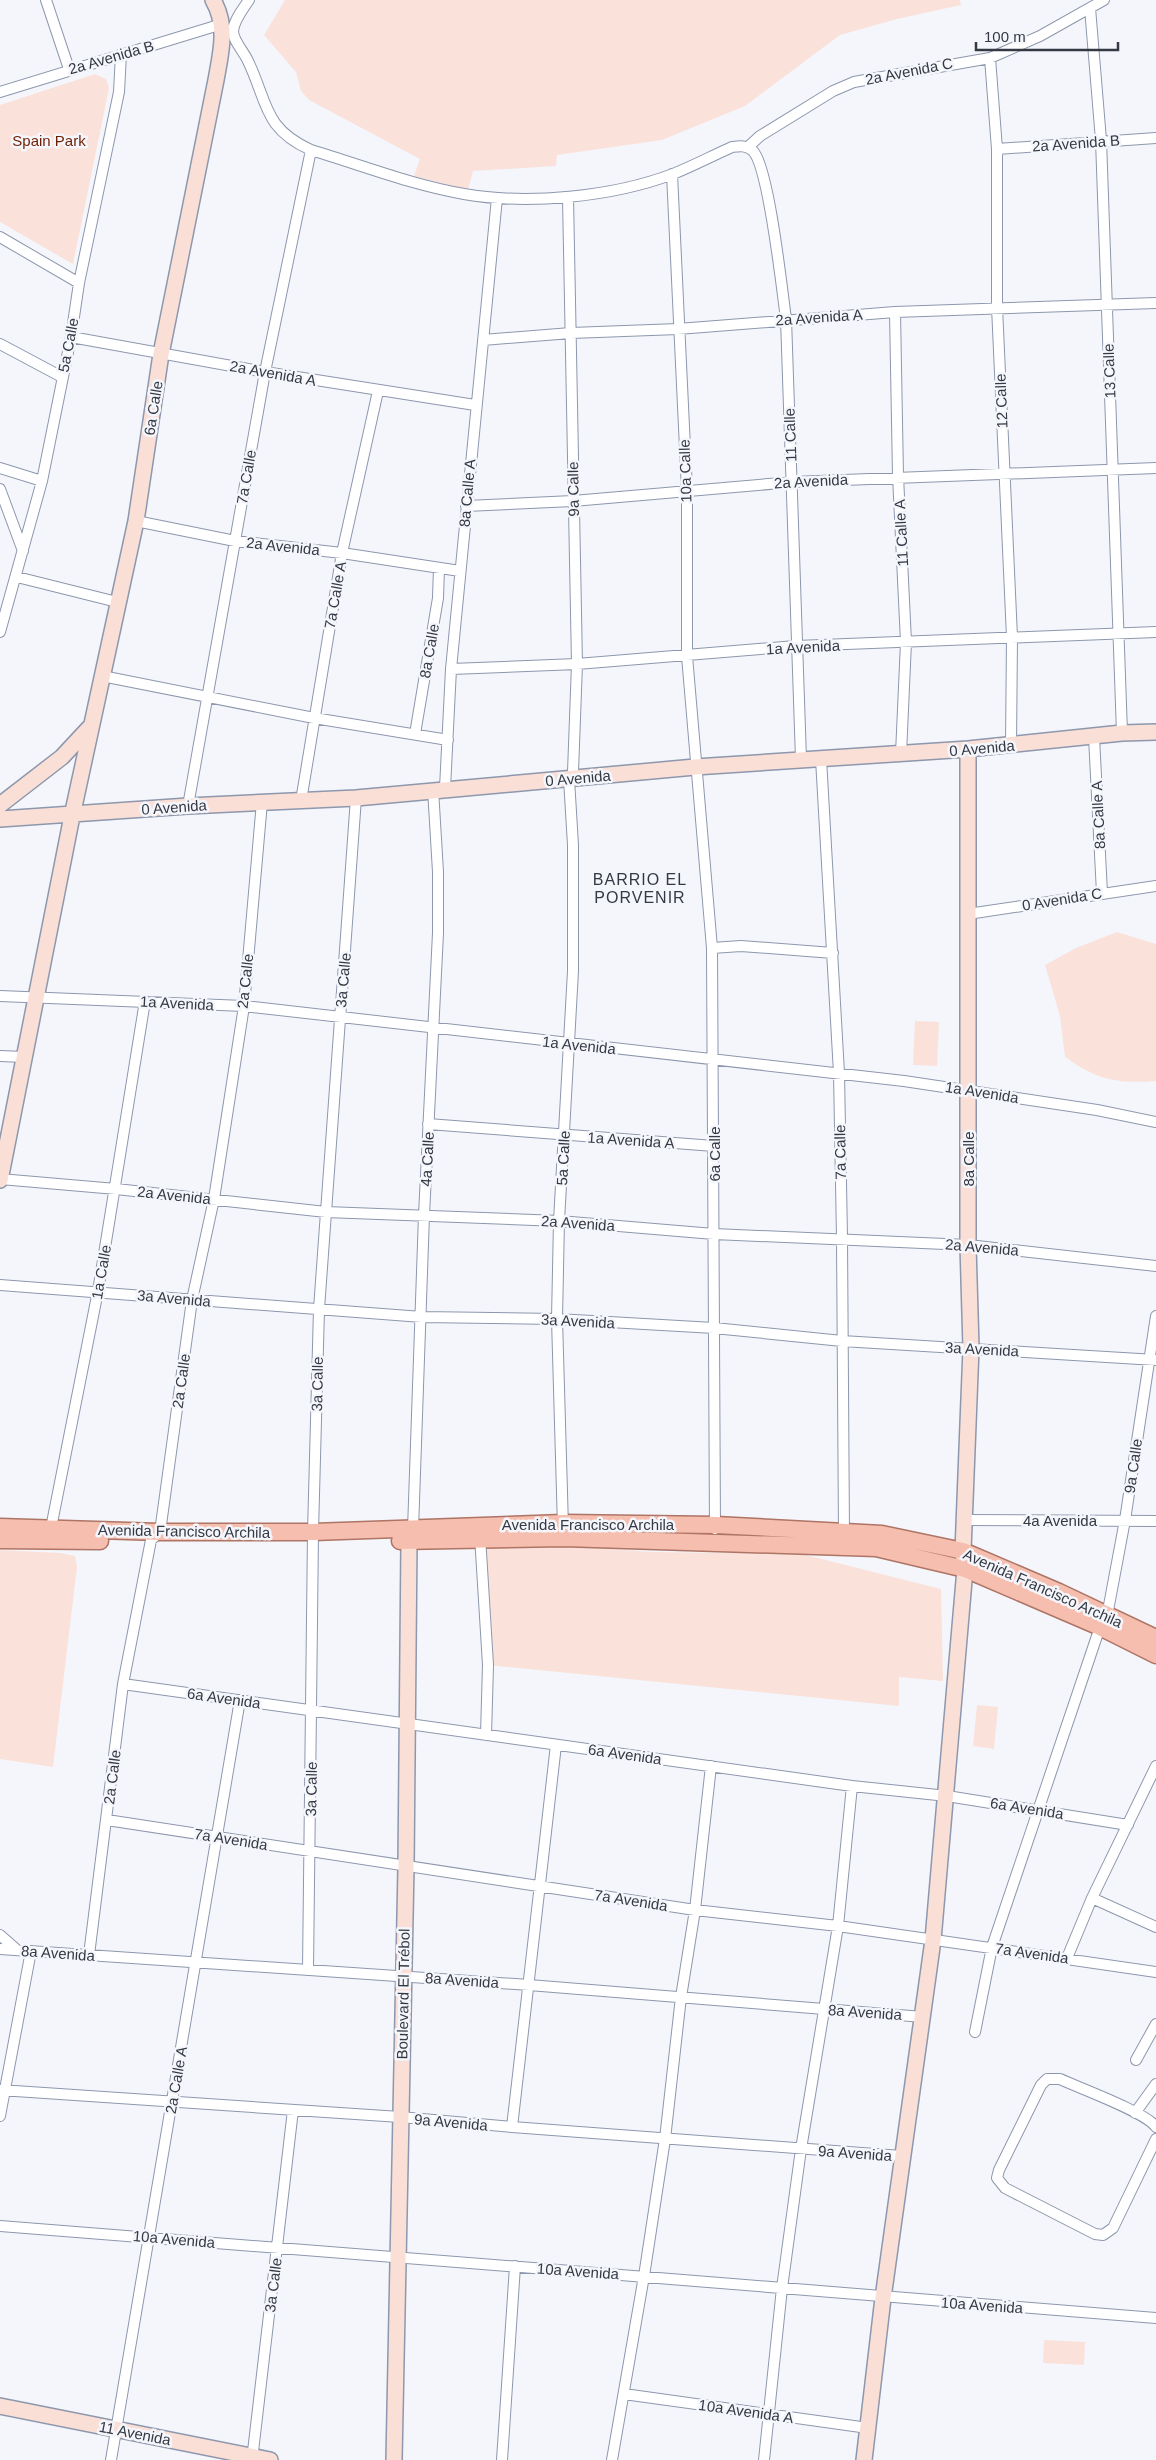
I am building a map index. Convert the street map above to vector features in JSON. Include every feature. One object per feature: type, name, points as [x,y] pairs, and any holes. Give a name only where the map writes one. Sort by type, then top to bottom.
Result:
[{"type":"main road","name":"Avenida Francisco Archila","points":[[0,1527],[50,1534],[313,1536],[411,1535],[716,1524],[844,1539],[966,1569],[1104,1621],[1156,1638]]},
{"type":"main road","name":"Avenida Francisco Archila","points":[[564,1530],[715,1542],[844,1539],[882,1534],[964,1550],[1059,1592],[1156,1655]]},
{"type":"main road","name":"Avenida Francisco Archila","points":[[0,1540],[50,1534]]},
{"type":"street","points":[[46,0],[69,69]]},
{"type":"street","name":"6a Calle","points":[[0,1180],[6,1118],[24,1057],[90,727],[136,521],[161,354],[216,80],[222,44],[222,24],[213,0]]},
{"type":"street","points":[[249,0],[235,24],[235,38],[248,60],[266,109],[274,124],[295,143],[311,150],[435,187],[464,194],[497,198],[568,197],[618,189],[672,174],[732,147],[741,145],[748,147]]},
{"type":"street","name":"2a Avenida C","points":[[748,147],[760,136],[825,96],[854,82],[990,58],[1040,36],[1104,0]]},
{"type":"street","name":"13 Calle","points":[[1090,8],[1101,140],[1122,733]]},
{"type":"street","name":"2a Avenida B","points":[[0,92],[69,69],[222,24]]},
{"type":"street","name":"5a Calle","points":[[0,632],[17,577],[42,481],[71,337],[79,283],[120,92],[121,54]]},
{"type":"street","name":"12 Calle","points":[[990,58],[996,149],[997,307],[1003,473],[1012,637],[1011,745]]},
{"type":"street","name":"2a Avenida B","points":[[996,149],[1101,140],[1156,138]]},
{"type":"street","name":"11 Calle","points":[[748,147],[759,159],[763,177],[778,251],[786,319],[796,646],[802,760]]},
{"type":"street","name":"7a Calle","points":[[188,806],[265,372],[311,150]]},
{"type":"street","name":"10a Calle","points":[[672,174],[687,490],[687,656],[695,767]]},
{"type":"street","name":"9a Calle","points":[[568,197],[572,501],[577,664],[573,772],[569,779]]},
{"type":"street","name":"8a Calle A","points":[[439,789],[448,740],[450,669],[497,198]]},
{"type":"street","points":[[0,237],[79,283]]},
{"type":"street","name":"2a Avenida A","points":[[483,340],[571,333],[678,329],[786,319],[895,312],[1106,303],[1156,303]]},
{"type":"street","name":"11 Calle A","points":[[895,312],[898,476],[906,642],[902,754]]},
{"type":"street","name":"2a Avenida A","points":[[71,337],[265,372],[475,405]]},
{"type":"street","points":[[0,344],[62,377]]},
{"type":"street","name":"7a Calle A","points":[[301,801],[342,553],[378,391]]},
{"type":"street","points":[[0,468],[42,481]]},
{"type":"street","name":"2a Avenida","points":[[466,506],[572,501],[687,490],[898,476],[1156,468]]},
{"type":"street","points":[[0,489],[23,552]]},
{"type":"street","name":"2a Avenida","points":[[136,521],[235,540],[342,553],[460,571]]},
{"type":"street","name":"8a Calle","points":[[414,734],[438,598],[439,568]]},
{"type":"street","points":[[17,577],[117,602]]},
{"type":"street","name":"1a Avenida","points":[[450,669],[577,664],[796,646],[1156,632]]},
{"type":"street","points":[[102,676],[314,718],[448,740]]},
{"type":"street","points":[[0,805],[62,757],[90,727]]},
{"type":"street","name":"0 Avenida","points":[[0,819],[72,816],[188,806],[356,798],[695,767],[968,749],[1122,733],[1156,732]]},
{"type":"street","name":"8a Calle A","points":[[1094,737],[1102,893]]},
{"type":"street","name":"8a Calle","points":[[864,2460],[883,2298],[923,2017],[932,1940],[947,1796],[966,1569],[964,1550],[971,1348],[968,1245],[968,749]]},
{"type":"street","name":"7a Calle","points":[[820,760],[839,1073],[844,1539]]},
{"type":"street","name":"6a Calle","points":[[695,767],[712,948],[715,1542]]},
{"type":"street","name":"5a Calle","points":[[564,1530],[557,1319],[559,1221],[573,971],[569,779]]},
{"type":"street","name":"4a Calle","points":[[411,1535],[438,933],[439,789]]},
{"type":"street","name":"3a Calle","points":[[308,1970],[313,1536],[319,1310],[356,798]]},
{"type":"street","name":"2a Calle","points":[[89,1955],[123,1684],[156,1536],[192,1300],[214,1199],[244,1006],[262,802]]},
{"type":"street","name":"0 Avenida C","points":[[968,914],[1156,886]]},
{"type":"street","points":[[712,948],[741,946],[833,953]]},
{"type":"street","name":"1a Avenida","points":[[0,996],[244,1006],[568,1044],[839,1073],[968,1090],[1097,1110],[1156,1122]]},
{"type":"street","name":"1a Calle","points":[[50,1534],[98,1291],[145,1001]]},
{"type":"street","points":[[0,1056],[24,1057]]},
{"type":"street","name":"1a Avenida A","points":[[428,1124],[714,1146]]},
{"type":"street","name":"2a Avenida","points":[[0,1180],[116,1189],[326,1212],[559,1221],[714,1234],[842,1238],[968,1245],[1156,1266]]},
{"type":"street","name":"3a Avenida","points":[[0,1285],[422,1317],[557,1319],[714,1328],[842,1341],[1153,1359]]},
{"type":"street","name":"9a Calle","points":[[974,2032],[992,1947],[1104,1621],[1125,1520],[1153,1359],[1156,1316]]},
{"type":"street","name":"4a Avenida","points":[[965,1520],[1156,1521]]},
{"type":"street","points":[[480,1532],[488,1665],[486,1735]]},
{"type":"street","name":"Boulevard El Trébol","points":[[394,2460],[402,1976],[406,1867],[406,1724],[411,1535]]},
{"type":"street","name":"6a Avenida","points":[[123,1684],[852,1786],[947,1796],[1128,1825]]},
{"type":"street","name":"2a Calle A","points":[[111,2460],[240,1700]]},
{"type":"street","points":[[512,2127],[556,1745]]},
{"type":"street","points":[[612,2460],[644,2276],[665,2139],[681,1997],[695,1910],[711,1766]]},
{"type":"street","points":[[1067,1958],[1092,1898],[1156,1766]]},
{"type":"street","points":[[764,2460],[782,2288],[801,2149],[838,1926],[852,1786]]},
{"type":"street","name":"7a Avenida","points":[[107,1820],[695,1910],[838,1926],[1156,1972]]},
{"type":"street","points":[[1092,1898],[1156,1927]]},
{"type":"street","points":[[0,1935],[17,1950]]},
{"type":"street","name":"8a Avenida","points":[[0,1948],[529,1985],[923,2017]]},
{"type":"street","points":[[0,2116],[3,2090],[31,1951]]},
{"type":"street","points":[[1136,2060],[1156,2024]]},
{"type":"street","points":[[1156,2127],[1150,2121],[1135,2113],[1060,2079],[1047,2079],[1041,2085],[999,2170],[999,2182],[1005,2188],[1094,2234],[1103,2235],[1113,2228],[1156,2139]]},
{"type":"street","points":[[1135,2113],[1156,2084]]},
{"type":"street","name":"9a Avenida","points":[[3,2090],[172,2103],[400,2117],[902,2156]]},
{"type":"street","name":"3a Calle","points":[[252,2458],[293,2110]]},
{"type":"street","name":"10a Avenida","points":[[0,2226],[149,2236],[398,2258],[644,2276],[883,2298],[1156,2318]]},
{"type":"street","points":[[502,2460],[515,2266]]},
{"type":"street","name":"10a Avenida A","points":[[624,2394],[868,2428]]},
{"type":"street","name":"11 Avenida","points":[[0,2406],[252,2458],[270,2460]]},
{"type":"green space","points":[[285,0],[960,0],[961,5],[897,19],[840,35],[745,106],[662,140],[557,155],[556,166],[473,171],[468,190],[414,176],[420,159],[309,100],[301,91],[296,72],[264,35]]},
{"type":"green space","name":"Spain Park","points":[[95,74],[106,79],[109,88],[73,264],[0,222],[0,105]]},
{"type":"green space","points":[[1117,932],[1156,944],[1156,1081],[1130,1082],[1108,1079],[1087,1071],[1065,1057],[1060,1016],[1045,965],[1076,948]]},
{"type":"green space","points":[[915,1021],[939,1022],[937,1066],[913,1065]]},
{"type":"green space","points":[[480,1540],[653,1552],[802,1554],[941,1589],[943,1681],[899,1677],[899,1706],[488,1665]]},
{"type":"green space","points":[[0,1550],[60,1553],[75,1556],[77,1567],[53,1767],[0,1759]]},
{"type":"green space","points":[[977,1705],[998,1707],[994,1749],[973,1746]]},
{"type":"green space","points":[[1044,2340],[1085,2342],[1084,2365],[1043,2363]]},
{"type":"district","name":"BARRIO EL PORVENIR","points":[[640,888]]}]
